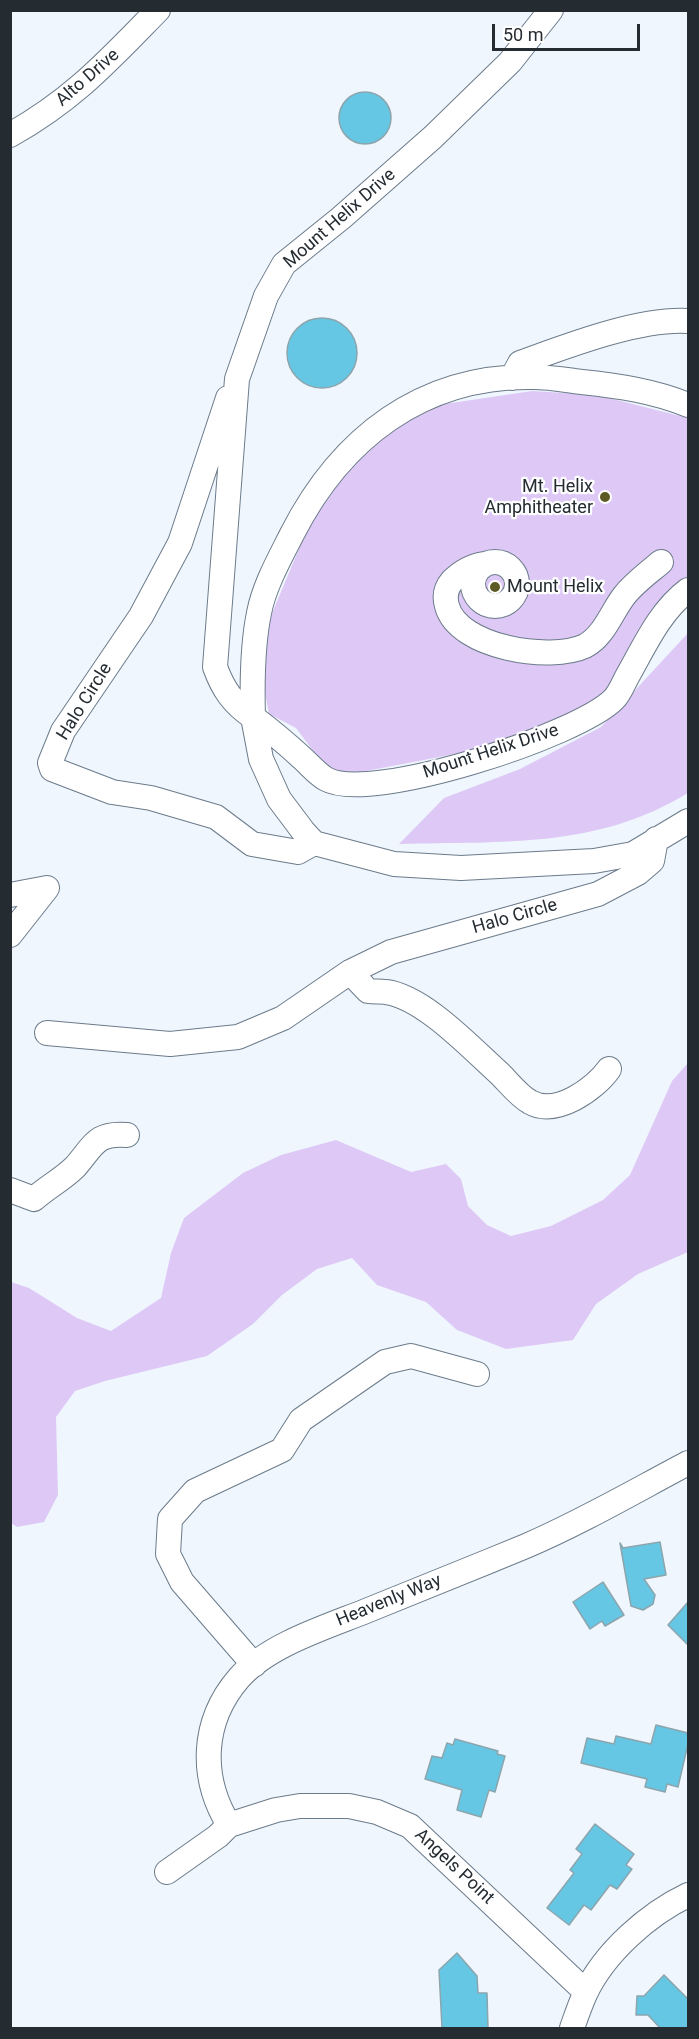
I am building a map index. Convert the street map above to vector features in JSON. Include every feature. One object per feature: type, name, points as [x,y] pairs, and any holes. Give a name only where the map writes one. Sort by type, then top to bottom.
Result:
[{"type":"street","name":"Alto Drive","points":[[10,135],[64,102],[106,66],[158,10]]},
{"type":"street","name":"Mount Helix Drive","points":[[551,10],[510,62],[433,137],[341,218],[284,264],[266,296],[237,379],[215,667],[221,684],[236,706],[272,731],[326,779],[346,785],[366,786],[434,774],[521,746],[572,724],[614,699],[667,609],[688,590]]},
{"type":"street","points":[[512,378],[520,363],[563,347],[658,322],[688,321]]},
{"type":"street","points":[[688,405],[665,395],[618,386],[534,376],[455,387],[396,411],[357,442],[308,504],[275,567],[259,611],[252,683],[253,717],[261,759],[279,799],[314,843],[394,864],[461,868],[594,861],[633,854],[688,821]]},
{"type":"street","name":"Halo Circle","points":[[237,379],[223,409],[180,543],[141,616],[63,731],[50,763],[52,769],[112,792],[151,798],[216,817],[252,844],[298,852],[314,843]]},
{"type":"street","points":[[484,564],[463,571],[451,583],[444,596],[448,610],[458,625],[479,639],[500,646],[553,653],[575,650],[598,636],[624,596],[660,562]]},
{"type":"street","name":"Halo Circle","points":[[47,1032],[170,1044],[238,1037],[283,1018],[350,972],[391,952],[598,894],[638,873],[652,861],[656,839]]},
{"type":"street","points":[[10,895],[47,888],[10,935]]},
{"type":"street","points":[[350,972],[368,991],[386,992],[416,1004],[456,1034],[531,1103],[555,1105],[572,1099],[589,1091],[609,1069]]},
{"type":"street","points":[[10,1190],[34,1199],[74,1168],[91,1144],[111,1134],[127,1135]]},
{"type":"street","points":[[254,1665],[182,1582],[168,1554],[170,1519],[195,1491],[282,1450],[301,1420],[385,1362],[411,1356],[477,1374]]},
{"type":"street","name":"Heavenly Way","points":[[229,1825],[213,1793],[209,1776],[209,1740],[220,1706],[240,1677],[254,1665],[301,1637],[529,1545],[688,1463]]},
{"type":"street","name":"Angels Point","points":[[167,1872],[218,1836],[229,1825],[276,1810],[336,1804],[377,1812],[410,1826],[586,1992]]},
{"type":"street","points":[[572,2028],[586,1992],[607,1960],[646,1922],[688,1895]]},
{"type":"shaded area","points":[[532,391],[597,395],[688,418],[688,585],[604,695],[551,726],[487,748],[345,775],[322,763],[296,728],[269,714],[260,667],[268,623],[308,527],[361,447],[431,406]]},
{"type":"shaded area","points":[[688,633],[688,793],[653,811],[619,824],[584,833],[512,841],[399,844],[444,798],[520,769],[601,727]]},
{"type":"shaded area","points":[[688,1063],[688,1252],[638,1274],[596,1304],[573,1340],[506,1349],[457,1330],[426,1302],[377,1285],[352,1258],[317,1269],[282,1295],[253,1324],[207,1356],[105,1381],[75,1391],[56,1417],[58,1495],[44,1522],[17,1527],[11,1523],[11,1282],[29,1288],[77,1318],[111,1331],[161,1298],[171,1253],[184,1218],[243,1173],[281,1155],[336,1140],[411,1172],[446,1164],[461,1179],[468,1206],[487,1225],[511,1236],[551,1226],[603,1200],[630,1175],[672,1081]]},
{"type":"building","points":[[360,92],[370,92],[384,99],[391,118],[384,137],[370,144],[360,144],[350,140],[343,133],[339,123],[339,113],[343,103],[350,96]]},
{"type":"building","points":[[322,318],[335,321],[347,328],[354,340],[357,353],[354,366],[347,378],[335,385],[322,388],[309,385],[297,378],[290,366],[287,353],[290,340],[297,328],[309,321]]},
{"type":"building","points":[[660,1542],[666,1575],[644,1579],[655,1595],[653,1604],[643,1610],[631,1606],[620,1543],[623,1548]]},
{"type":"building","points":[[603,1582],[624,1615],[605,1626],[602,1621],[590,1629],[573,1602]]},
{"type":"building","points":[[688,1602],[688,1645],[668,1625]]},
{"type":"building","points":[[656,1725],[688,1733],[688,1744],[678,1787],[667,1784],[665,1792],[645,1787],[647,1779],[581,1763],[587,1738],[614,1744],[616,1736],[651,1744]]},
{"type":"building","points":[[455,1739],[498,1751],[497,1754],[505,1756],[495,1792],[489,1790],[481,1817],[457,1810],[462,1790],[425,1779],[432,1756],[442,1758],[447,1743],[453,1745]]},
{"type":"building","points":[[595,1824],[634,1854],[626,1865],[632,1869],[617,1889],[610,1885],[591,1910],[584,1905],[569,1925],[547,1908],[574,1873],[570,1870],[582,1854],[576,1849]]},
{"type":"building","points":[[457,1953],[477,1976],[478,1993],[487,1993],[488,2028],[442,2028],[439,1970]]},
{"type":"building","points":[[664,1975],[688,1999],[688,2028],[660,2028],[648,2015],[636,2015],[637,1996],[644,1996]]},
{"type":"place","name":"Mt. Helix Amphitheater","points":[[605,497]]},
{"type":"place","name":"Mount Helix","points":[[495,587]]}]
